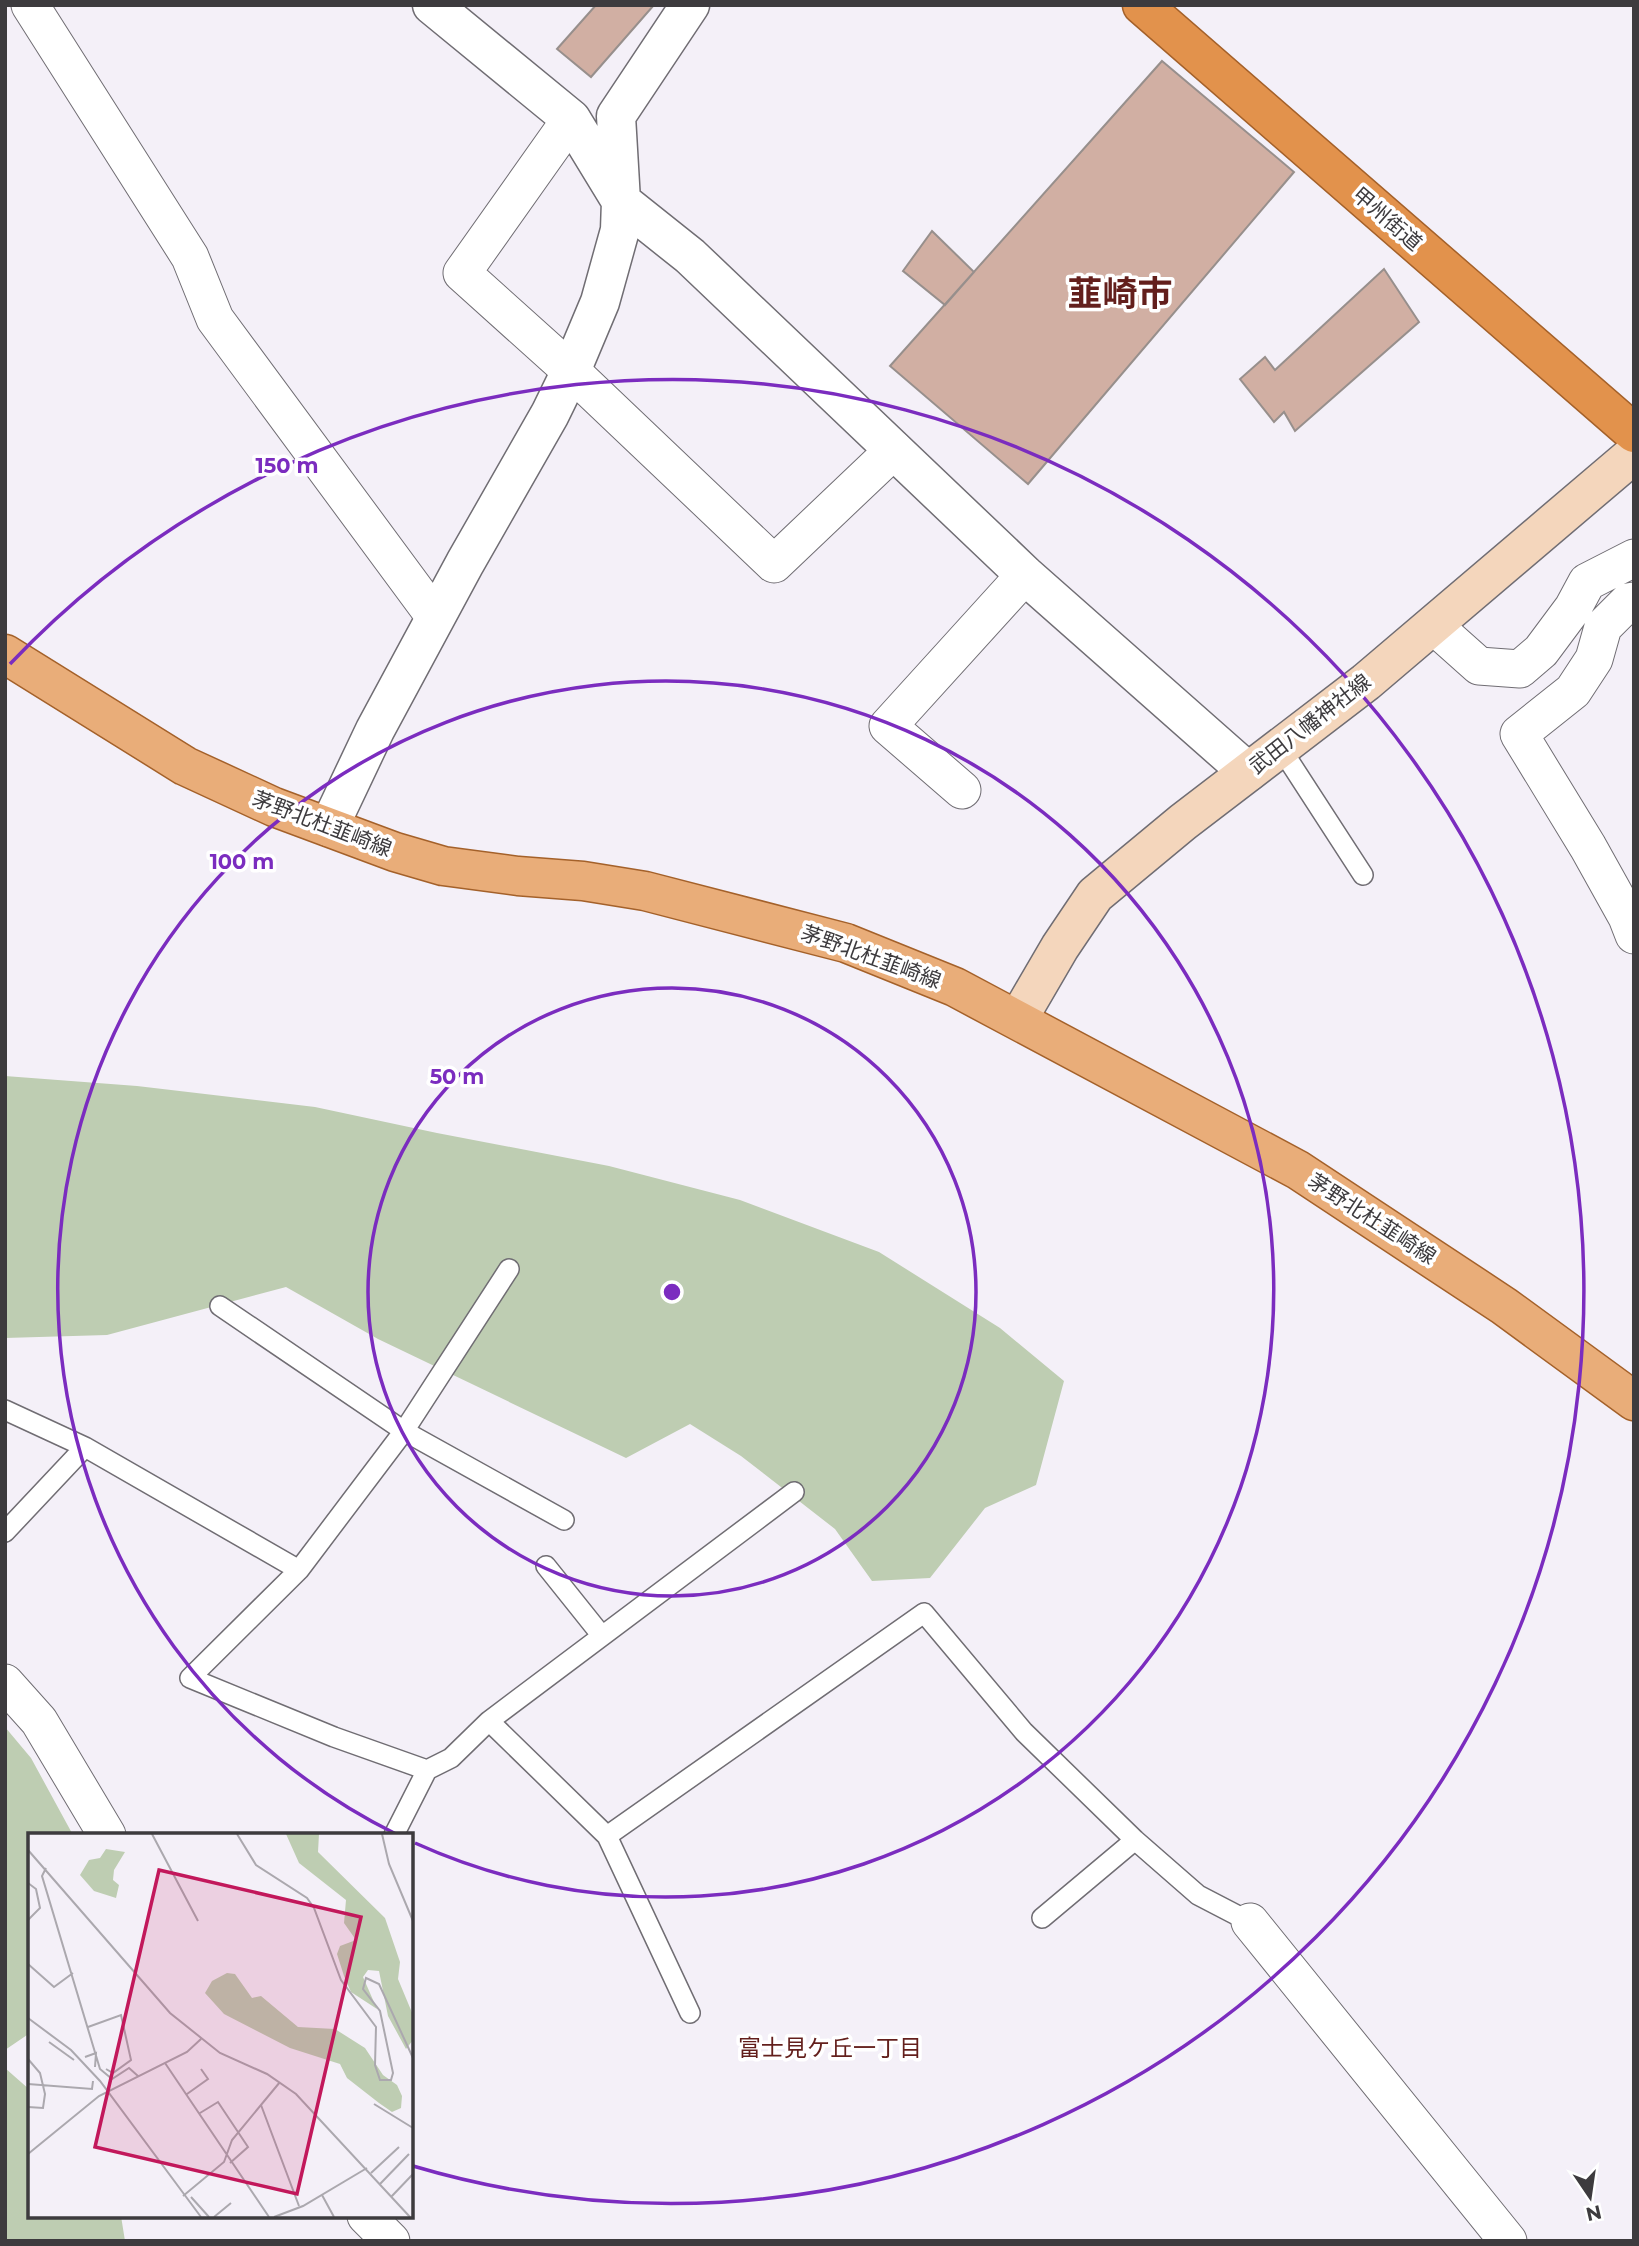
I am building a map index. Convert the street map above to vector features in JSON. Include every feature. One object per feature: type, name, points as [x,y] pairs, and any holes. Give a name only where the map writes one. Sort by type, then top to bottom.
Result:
[{"type":"highway","name":"甲州街道","points":[[1142,5],[1634,433]]},
{"type":"main road","name":"武田八幡神社線","points":[[1018,1019],[1060,947],[1095,895],[1183,822],[1366,682],[1634,454]]},
{"type":"main road","name":"茅野北杜韮崎線","points":[[5,654],[185,766],[253,798],[395,852],[443,866],[583,881],[645,891],[833,940],[955,986],[1298,1170],[1504,1306],[1634,1401]]},
{"type":"street","points":[[30,5],[190,257],[215,319],[435,617]]},
{"type":"street","points":[[432,5],[571,119],[621,201],[690,256],[1025,575],[1248,772]]},
{"type":"street","points":[[329,827],[374,730],[550,414],[571,371],[600,302],[620,230],[616,116],[690,5]]},
{"type":"street","points":[[571,119],[463,273],[571,371],[774,564],[894,450]]},
{"type":"street","points":[[1634,558],[1587,582],[1588,618],[1594,659],[1573,691],[1520,734],[1588,847],[1627,917],[1634,935]]},
{"type":"street","points":[[962,790],[888,726],[1025,575]]},
{"type":"street","points":[[1433,625],[1479,666],[1520,669],[1588,618],[1634,601]]},
{"type":"street","points":[[5,1684],[39,1721],[106,1833]]},
{"type":"street","points":[[1250,1922],[1507,2241]]},
{"type":"street","points":[[368,2218],[391,2241]]},
{"type":"lane","points":[[1280,747],[1363,875]]},
{"type":"lane","points":[[427,1770],[334,1737],[190,1678],[299,1570],[404,1431],[509,1269]]},
{"type":"lane","points":[[220,1306],[404,1431],[564,1520]]},
{"type":"lane","points":[[5,1410],[85,1447],[299,1570]]},
{"type":"lane","points":[[5,1532],[85,1447]]},
{"type":"lane","points":[[395,1833],[427,1770],[451,1758],[489,1721],[794,1492]]},
{"type":"lane","points":[[546,1566],[602,1636]]},
{"type":"lane","points":[[607,1836],[924,1613],[1024,1732],[1135,1840],[1198,1895],[1250,1922]]},
{"type":"lane","points":[[489,1721],[607,1836],[690,2013]]},
{"type":"lane","points":[[1042,1918],[1135,1840]]},
{"type":"green space","points":[[5,1076],[137,1086],[315,1107],[609,1166],[740,1200],[879,1252],[1000,1328],[1064,1381],[1036,1485],[985,1508],[930,1578],[872,1581],[835,1529],[741,1456],[690,1424],[626,1458],[378,1339],[286,1287],[107,1335],[5,1338]]},
{"type":"green space","points":[[5,1727],[31,1758],[72,1833],[28,1833],[28,2034],[5,2050]]},
{"type":"green space","points":[[5,2068],[28,2088],[28,2218],[121,2218],[125,2241],[5,2241]]},
{"type":"building","points":[[596,5],[654,5],[591,77],[557,49]]},
{"type":"building","points":[[1162,61],[1294,172],[1028,484],[890,366]]},
{"type":"building","points":[[932,231],[974,272],[945,305],[903,271]]},
{"type":"building","points":[[1384,269],[1419,322],[1295,431],[1284,412],[1274,422],[1240,379],[1265,357],[1275,370]]},
{"type":"district","name":"韮崎市","points":[[1120,294]]},
{"type":"district","name":"富士見ケ丘一丁目","points":[[830,2048]]}]
